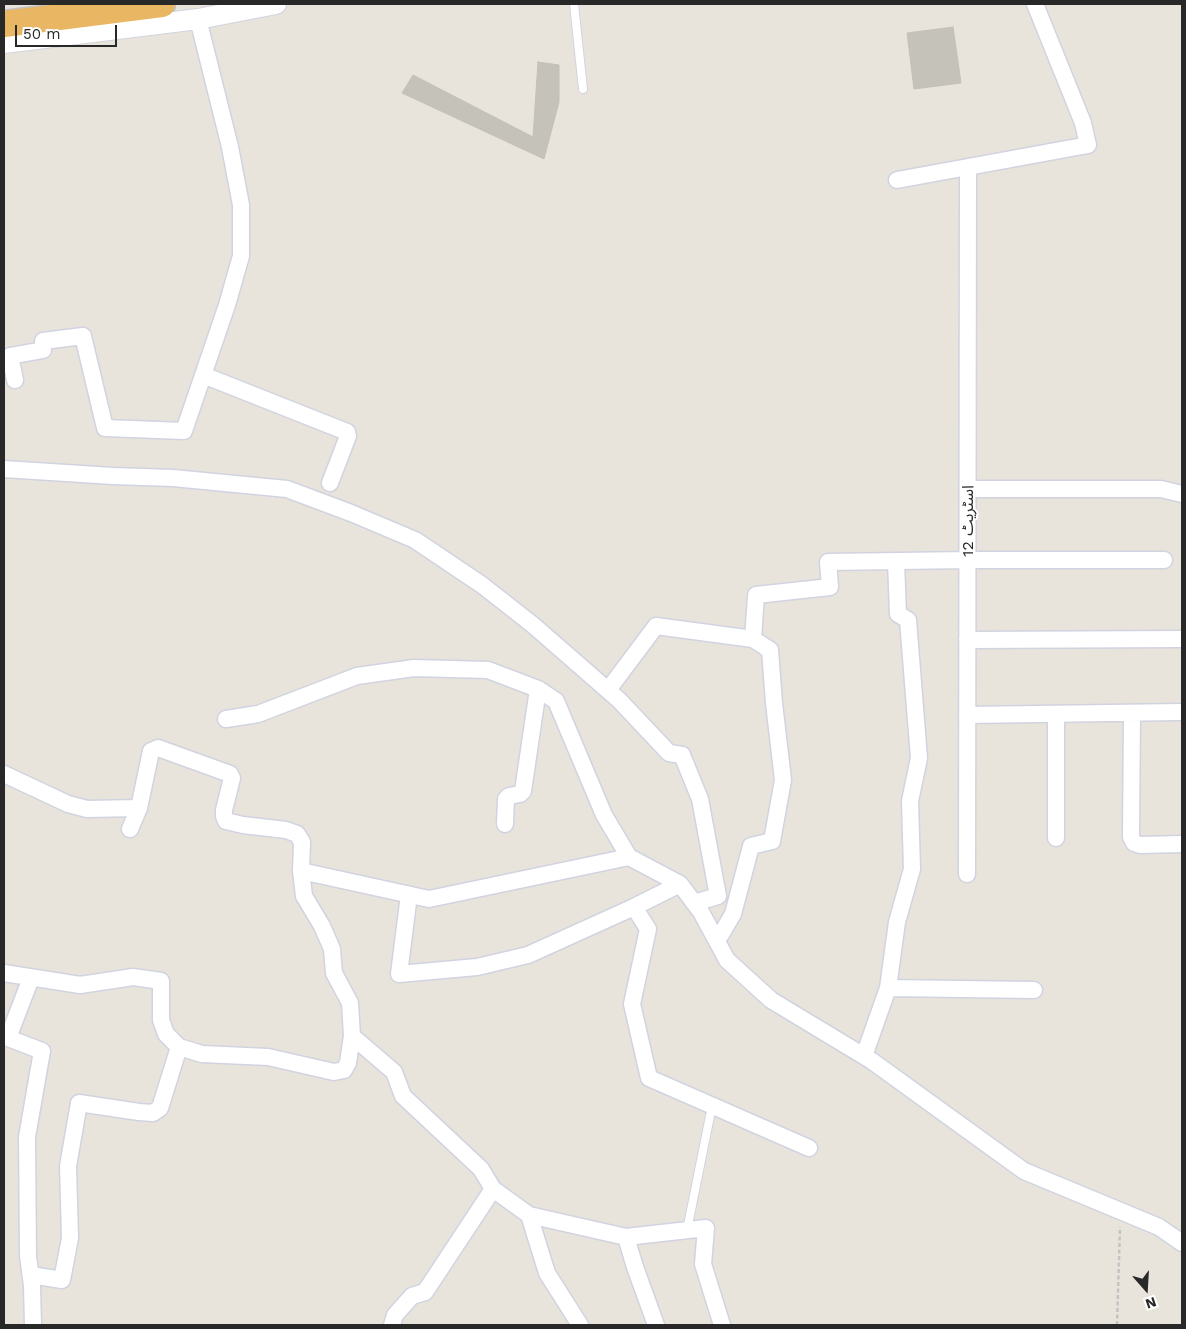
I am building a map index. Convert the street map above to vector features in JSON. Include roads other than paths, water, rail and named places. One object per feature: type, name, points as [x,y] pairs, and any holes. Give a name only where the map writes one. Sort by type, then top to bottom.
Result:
[{"type":"highway","points":[[4,24],[162,4]]},
{"type":"street","points":[[4,43],[198,19],[276,4]]},
{"type":"street","points":[[898,180],[1088,145],[1083,123],[1035,4]]},
{"type":"street","points":[[15,380],[7,354],[43,350],[42,341],[83,336],[105,428],[184,431],[242,256],[241,205],[230,147],[198,19]]},
{"type":"street","name":"اسٹریٹ 12","points":[[967,874],[968,168]]},
{"type":"street","points":[[203,375],[347,432],[348,436],[330,483]]},
{"type":"street","points":[[4,469],[201,480],[287,489],[415,540],[496,596],[533,625],[619,700],[669,753],[682,755],[700,799],[718,896],[694,903]]},
{"type":"street","points":[[968,489],[1161,489],[1182,494]]},
{"type":"street","points":[[753,639],[756,595],[830,587],[828,562],[1164,560]]},
{"type":"street","points":[[864,1056],[888,988],[897,922],[912,869],[910,801],[919,758],[908,620],[898,614],[896,561]]},
{"type":"street","points":[[608,690],[656,626],[753,639],[770,650],[783,780],[772,841],[751,846],[733,914],[717,941]]},
{"type":"street","points":[[967,640],[1181,639]]},
{"type":"street","points":[[226,719],[258,714],[357,676],[414,668],[488,670],[538,689],[556,701],[604,815],[629,857],[680,884],[701,912],[728,960],[771,1000],[864,1056],[1024,1171],[1159,1227],[1182,1243]]},
{"type":"street","points":[[505,824],[506,799],[523,791],[538,689]]},
{"type":"street","points":[[968,715],[1180,712]]},
{"type":"street","points":[[1132,713],[1131,837],[1134,843],[1140,845],[1182,844]]},
{"type":"street","points":[[1056,714],[1056,838]]},
{"type":"street","points":[[4,973],[80,985],[133,977],[161,981],[161,1020],[166,1034],[179,1047],[202,1054],[268,1057],[334,1072],[344,1070],[348,1063],[352,1036],[350,1003],[334,973],[332,948],[326,933],[304,896],[301,871],[302,842],[297,834],[286,830],[226,821],[224,810],[232,778],[228,772],[158,748],[151,750],[139,808],[130,829]]},
{"type":"street","points":[[4,774],[68,804],[87,809],[139,808]]},
{"type":"street","points":[[301,871],[429,899],[629,857]]},
{"type":"street","points":[[409,895],[399,974],[477,967],[528,955],[680,884]]},
{"type":"street","points":[[634,907],[648,929],[632,1004],[649,1078],[809,1148]]},
{"type":"street","points":[[31,978],[8,1038],[42,1051],[27,1137],[28,1256],[31,1275],[33,1325]]},
{"type":"street","points":[[888,988],[1034,990]]},
{"type":"street","points":[[352,1036],[394,1072],[403,1096],[481,1169],[493,1189],[528,1215],[626,1237],[706,1228],[703,1264],[722,1325]]},
{"type":"street","points":[[31,1275],[62,1280],[70,1238],[68,1166],[79,1103],[140,1112],[153,1112],[160,1108],[179,1047]]},
{"type":"street","points":[[392,1325],[395,1315],[412,1296],[425,1292],[493,1189]]},
{"type":"street","points":[[528,1215],[547,1273],[580,1325]]},
{"type":"street","points":[[626,1237],[656,1325]]},
{"type":"lane","points":[[574,4],[583,89]]},
{"type":"lane","points":[[687,1230],[712,1106]]}]
